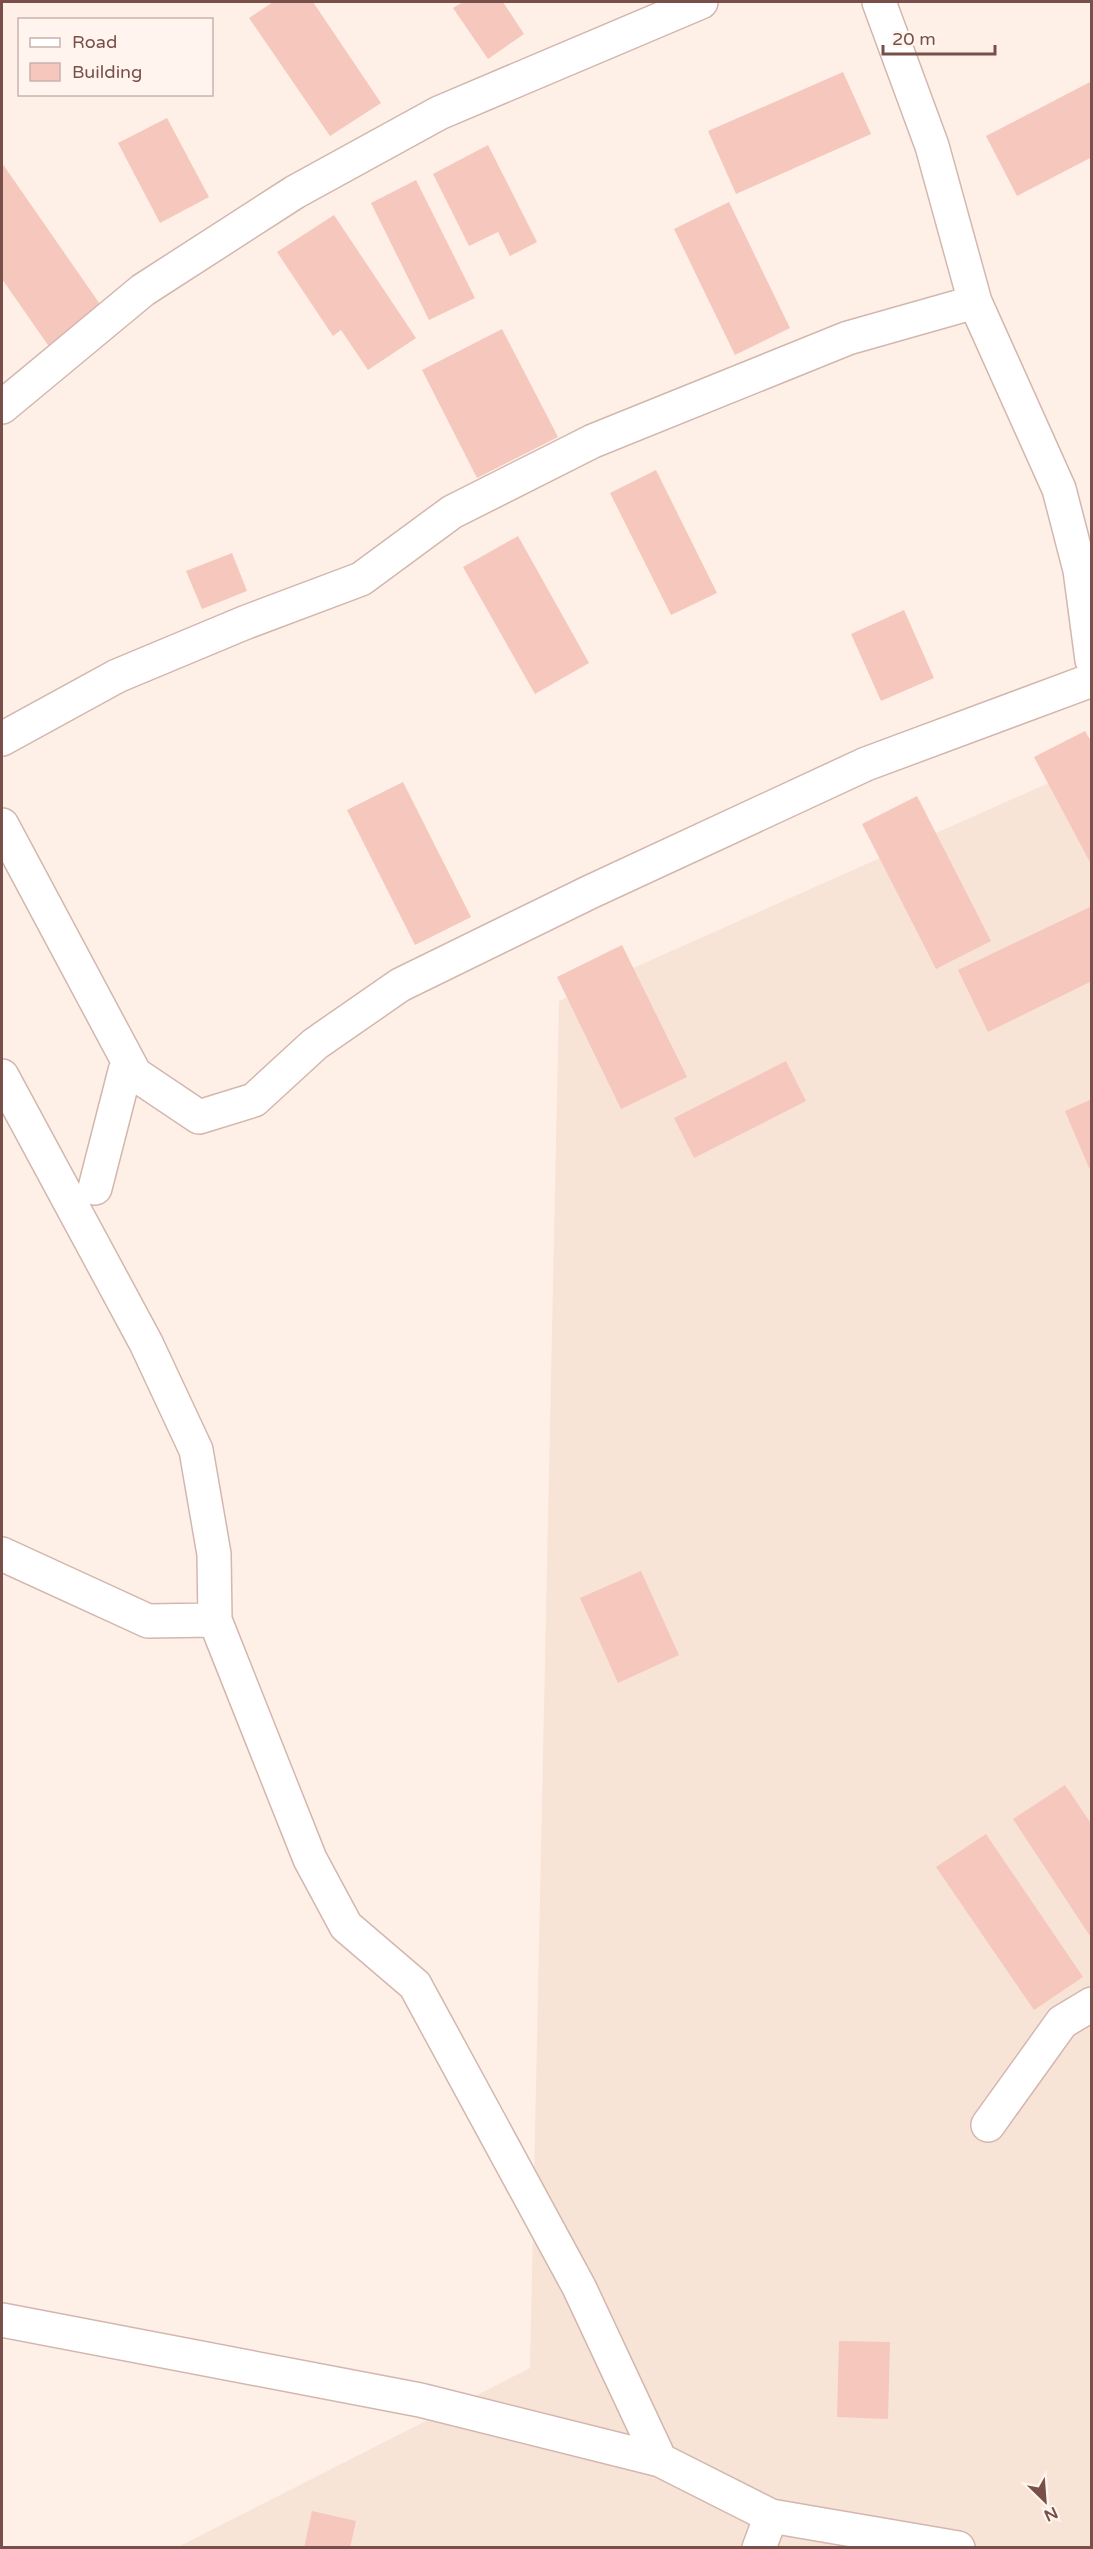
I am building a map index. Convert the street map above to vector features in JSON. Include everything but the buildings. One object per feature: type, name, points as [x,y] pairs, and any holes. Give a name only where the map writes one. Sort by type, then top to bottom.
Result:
[{"type":"street","points":[[2,407],[143,290],[295,192],[439,114],[701,2]]},
{"type":"street","points":[[879,2],[932,146],[975,302],[1059,489],[1080,570],[1092,660]]},
{"type":"street","points":[[2,739],[117,676],[244,623],[362,579],[452,512],[593,441],[848,338],[975,302]]},
{"type":"street","points":[[95,1188],[125,1071],[135,1074],[199,1117],[254,1100],[315,1044],[400,985],[590,892],[866,764],[1092,680]]},
{"type":"street","points":[[2,825],[135,1074]]},
{"type":"street","points":[[2,1076],[146,1343],[196,1450],[213,1554],[214,1620],[315,1869],[346,1926],[415,1986],[579,2287],[660,2460]]},
{"type":"street","points":[[2,1554],[148,1622],[214,1620]]},
{"type":"street","points":[[988,2125],[1062,2022],[1092,2004]]},
{"type":"street","points":[[2,2320],[420,2400],[660,2460],[771,2516],[958,2547]]},
{"type":"street","points":[[759,2547],[771,2516]]},
{"type":"shaded area","points":[[1091,764],[1091,2547],[176,2548],[530,2368],[559,1001]]}]
